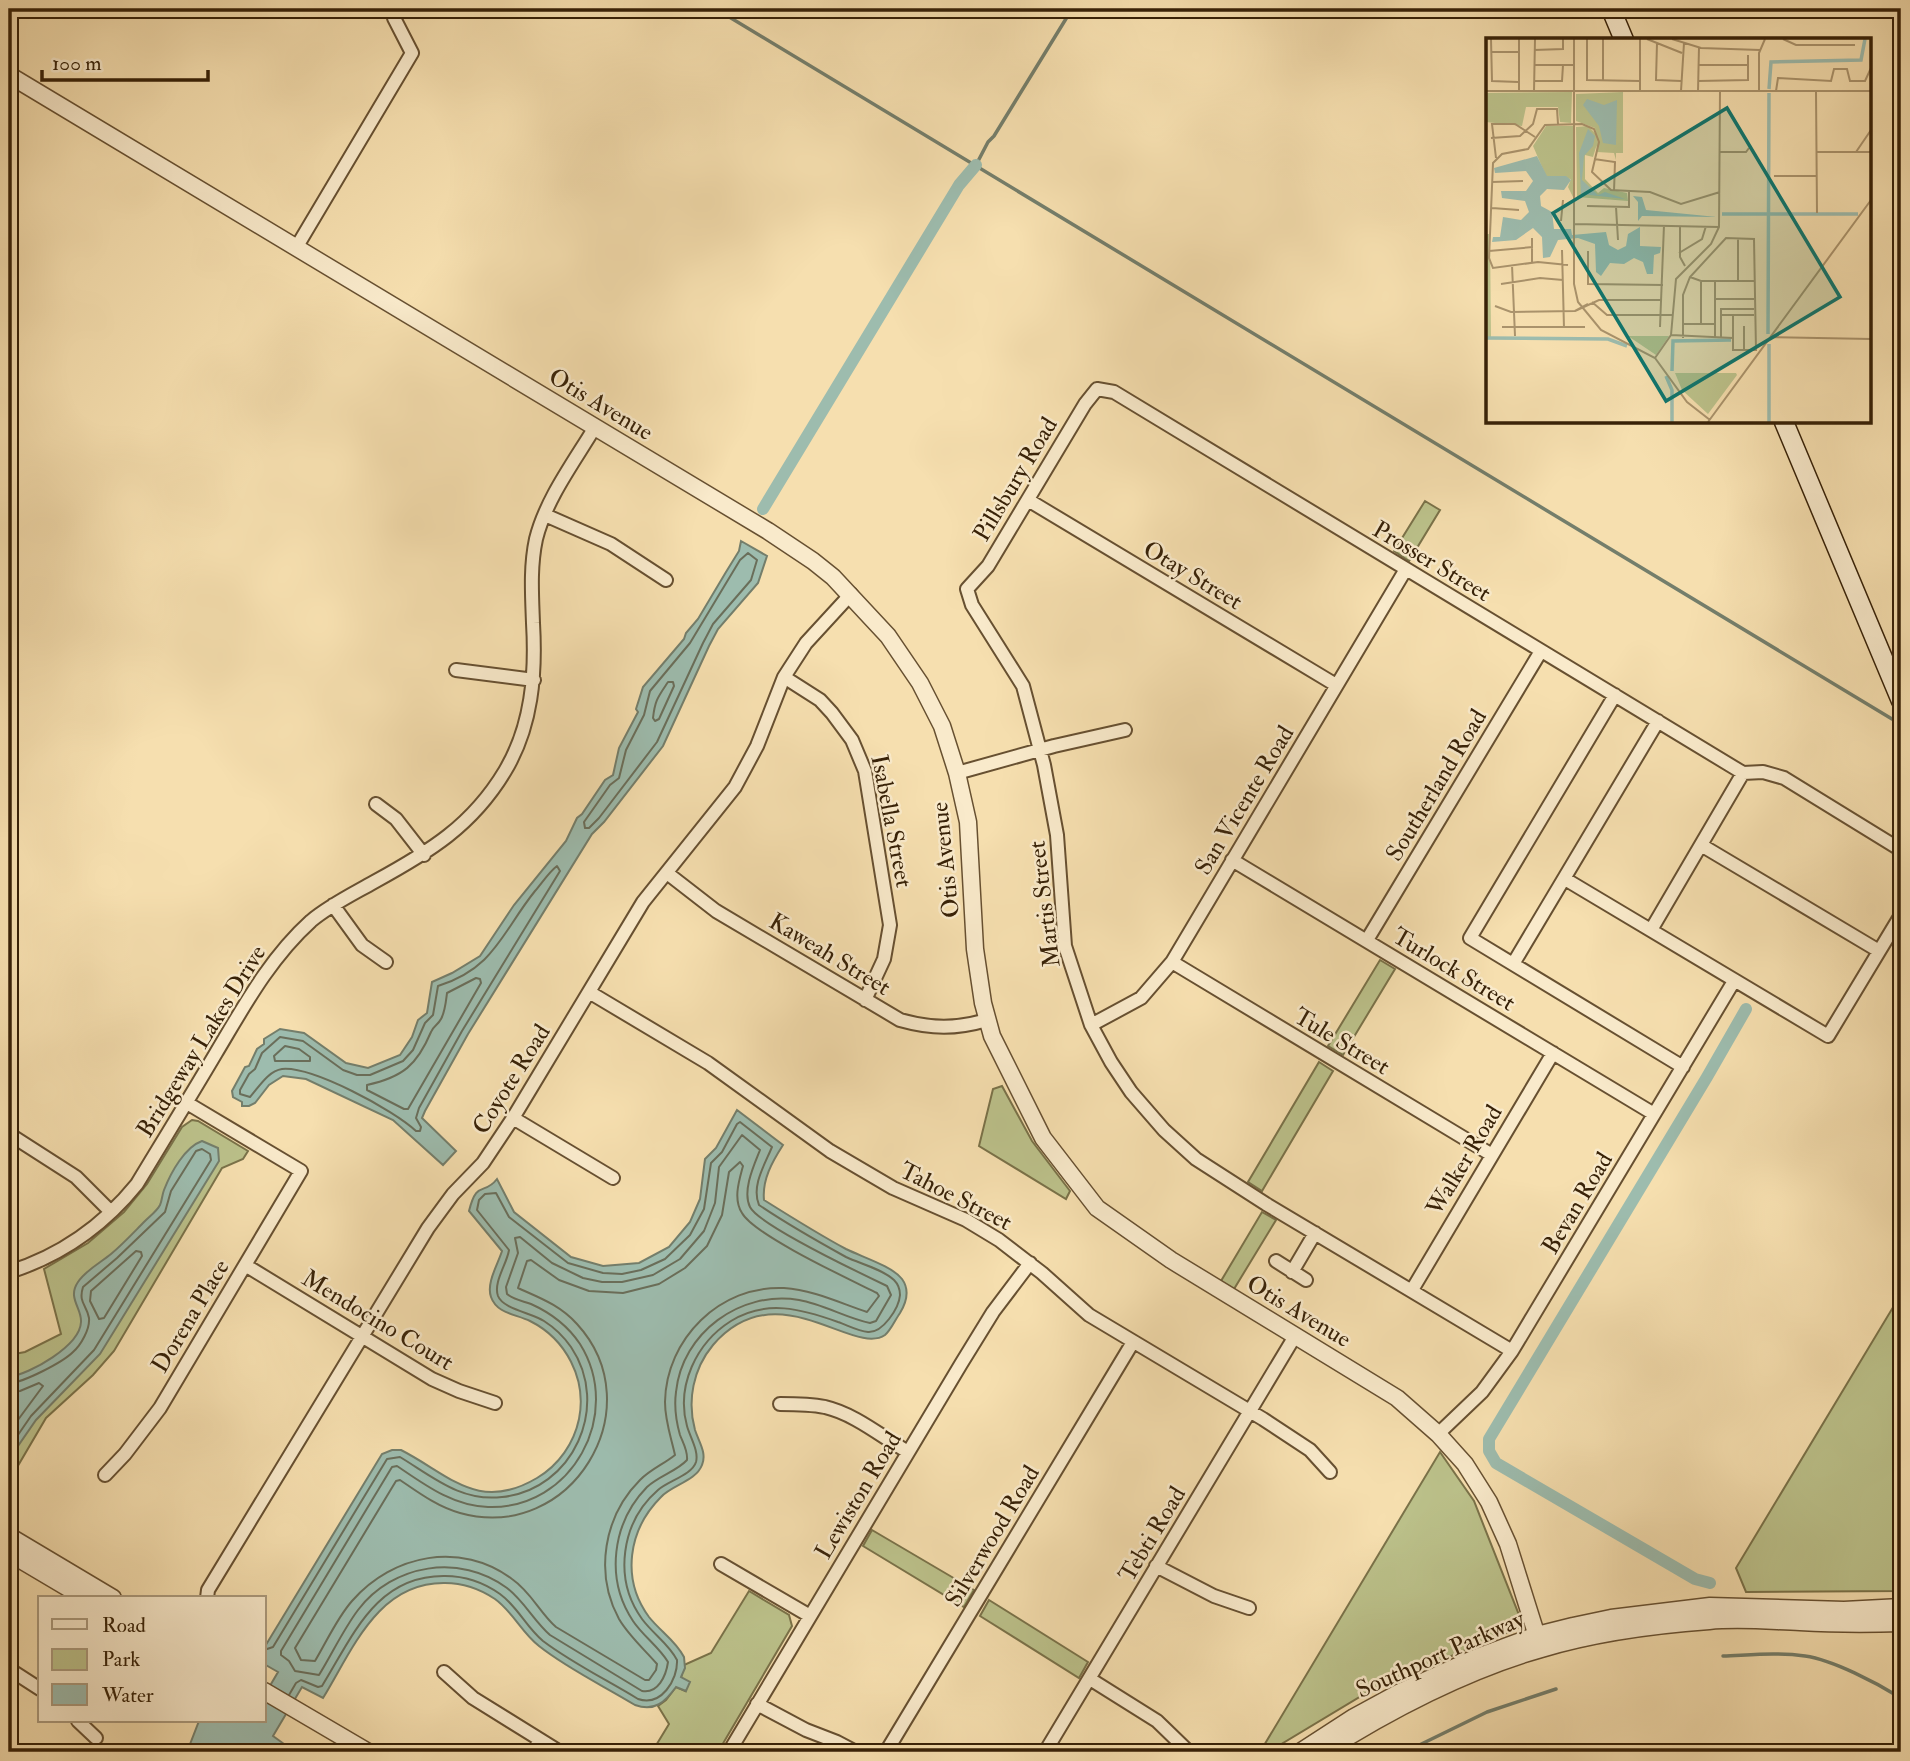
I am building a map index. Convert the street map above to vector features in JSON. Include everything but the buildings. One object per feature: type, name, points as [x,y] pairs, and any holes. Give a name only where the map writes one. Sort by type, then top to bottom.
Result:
[{"type":"main road","points":[[1611,9],[1623,38]]},
{"type":"main road","points":[[1785,424],[1900,696]]},
{"type":"street","points":[[296,248],[412,53],[394,18]]},
{"type":"street","name":"Otis Avenue","points":[[9,75],[768,531],[813,561],[851,594],[888,636],[920,683],[942,726],[957,773],[968,822],[975,949],[987,1020],[1043,1138],[1097,1208],[1171,1260],[1396,1398],[1438,1434],[1465,1464],[1489,1502],[1508,1544],[1539,1642]]},
{"type":"street","name":"Pillsbury Road","points":[[967,589],[988,565],[1085,404],[1097,389]]},
{"type":"street","name":"Prosser Street","points":[[1097,389],[1114,393],[1744,774]]},
{"type":"street","name":"Bridgeway Lakes Drive","points":[[9,1272],[28,1266],[75,1241],[111,1212],[137,1184],[257,985],[276,958],[313,920],[333,905],[424,855],[465,823],[482,804],[505,770],[519,742],[528,712],[534,680],[533,560],[537,537],[555,494],[595,427]]},
{"type":"street","name":"Otay Street","points":[[1028,500],[1336,685]]},
{"type":"street","points":[[545,515],[611,544],[666,580]]},
{"type":"street","name":"San Vicente Road","points":[[1091,1025],[1141,998],[1172,962],[1406,569]]},
{"type":"street","name":"Martis Street","points":[[967,589],[972,605],[1023,687],[1044,765],[1057,835],[1065,946],[1091,1025],[1131,1093],[1196,1159],[1512,1351]]},
{"type":"street","name":"Coyote Road","points":[[208,1594],[361,1335],[428,1228],[453,1194],[483,1163],[513,1118],[643,902],[734,787],[757,746],[784,677],[806,643],[851,594]]},
{"type":"street","name":"Southerland Road","points":[[1367,940],[1541,651]]},
{"type":"street","points":[[456,670],[534,680]]},
{"type":"street","name":"Isabella Street","points":[[784,677],[820,700],[832,713],[852,740],[865,771],[890,925],[884,959],[865,1000]]},
{"type":"street","points":[[1615,695],[1470,939],[1683,1067]]},
{"type":"street","points":[[1513,964],[1658,721]]},
{"type":"street","points":[[957,773],[1125,730]]},
{"type":"street","points":[[1651,930],[1744,774],[1763,772],[1784,778],[1901,850]]},
{"type":"street","points":[[376,804],[396,820],[424,855]]},
{"type":"street","points":[[1701,845],[1879,951]]},
{"type":"street","name":"Turlock Street","points":[[1232,860],[1654,1114]]},
{"type":"street","name":"Kaweah Street","points":[[667,873],[716,911],[900,1020],[925,1027],[958,1027],[987,1020]]},
{"type":"street","points":[[1565,879],[1828,1036],[1901,915]]},
{"type":"street","points":[[333,905],[362,945],[386,962]]},
{"type":"street","name":"Tule Street","points":[[1172,962],[1492,1155]]},
{"type":"street","name":"Bevan Road","points":[[1438,1434],[1482,1392],[1512,1351],[1734,981]]},
{"type":"street","name":"Tahoe Street","points":[[589,992],[708,1063],[830,1152],[893,1188],[966,1220],[999,1240],[1030,1263],[1089,1315],[1310,1450],[1330,1472]]},
{"type":"street","name":"Walker Road","points":[[1412,1290],[1553,1053]]},
{"type":"street","name":"Dorena Place","points":[[105,1475],[134,1444],[160,1408],[301,1171],[187,1103]]},
{"type":"street","points":[[513,1118],[613,1178]]},
{"type":"street","points":[[9,1134],[76,1177],[111,1212]]},
{"type":"street","points":[[1292,1272],[1315,1233]]},
{"type":"street","points":[[1276,1261],[1306,1280]]},
{"type":"street","name":"Lewiston Road","points":[[729,1752],[993,1312],[1030,1263]]},
{"type":"street","name":"Mendocino Court","points":[[244,1265],[432,1379],[495,1403]]},
{"type":"street","name":"Tebti Road","points":[[1045,1752],[1295,1336]]},
{"type":"street","name":"Silverwood Road","points":[[887,1752],[1133,1342]]},
{"type":"street","points":[[780,1404],[808,1404],[828,1408],[857,1421],[908,1452]]},
{"type":"street","points":[[10,1544],[82,1596]]},
{"type":"street","points":[[10,1544],[109,1596]]},
{"type":"street","points":[[721,1564],[810,1616]]},
{"type":"street","points":[[1156,1566],[1214,1596],[1249,1608]]},
{"type":"street","name":"Southport Parkway","points":[[1300,1752],[1354,1717],[1400,1692],[1475,1658],[1539,1642],[1611,1618],[1710,1606],[1844,1610],[1901,1607]]},
{"type":"street","name":"Southport Parkway","points":[[1324,1752],[1406,1705],[1539,1642],[1711,1620],[1901,1623]]},
{"type":"street","points":[[9,1669],[38,1688]]},
{"type":"street","points":[[444,1672],[473,1698],[560,1752]]},
{"type":"street","points":[[1090,1679],[1157,1721],[1189,1752]]},
{"type":"street","points":[[266,1692],[346,1752]]},
{"type":"street","points":[[266,1703],[368,1752]]},
{"type":"street","points":[[757,1704],[856,1752]]},
{"type":"street","points":[[79,1722],[96,1738]]},
{"type":"street","points":[[533,1752],[540,1740]]},
{"type":"green space","points":[[1425,501],[1440,510],[1409,561],[1394,551]]},
{"type":"green space","points":[[1380,960],[1395,969],[1343,1055],[1328,1046]]},
{"type":"green space","points":[[1319,1062],[1333,1071],[1262,1191],[1248,1182]]},
{"type":"green space","points":[[1002,1086],[1032,1141],[1070,1191],[1066,1199],[979,1146],[993,1089]]},
{"type":"green space","points":[[192,1120],[248,1151],[243,1159],[222,1168],[114,1351],[93,1375],[46,1418],[9,1481],[9,1355],[25,1352],[61,1334],[44,1269],[88,1243],[124,1212],[147,1184],[182,1127]]},
{"type":"green space","points":[[1262,1212],[1276,1220],[1234,1289],[1221,1281]]},
{"type":"green space","points":[[1901,1294],[1901,1591],[1746,1592],[1736,1568]]},
{"type":"green space","points":[[1440,1452],[1474,1501],[1519,1615],[1518,1628],[1373,1689],[1268,1752],[1260,1752]]},
{"type":"green space","points":[[872,1530],[974,1590],[964,1607],[863,1546]]},
{"type":"green space","points":[[749,1591],[789,1615],[792,1626],[718,1752],[652,1752],[669,1724],[658,1706],[676,1687],[685,1691],[681,1678],[684,1665],[711,1653]]},
{"type":"green space","points":[[989,1600],[1088,1662],[1079,1678],[980,1616]]},
{"type":"water","points":[[741,541],[767,556],[758,583],[718,629],[663,746],[592,834],[468,1034],[425,1111],[422,1118],[456,1151],[443,1165],[393,1120],[306,1079],[283,1076],[269,1085],[255,1103],[242,1106],[242,1102],[233,1097],[232,1091],[257,1049],[264,1044],[264,1039],[280,1029],[304,1033],[346,1063],[368,1068],[400,1055],[412,1037],[418,1020],[427,1013],[432,982],[480,956],[514,905],[566,841],[577,818],[605,780],[613,775],[619,748],[638,712],[636,709],[643,687],[698,619],[739,551]]},
{"type":"water","points":[[737,1110],[783,1145],[766,1178],[764,1200],[846,1249],[897,1274],[904,1283],[906,1296],[902,1309],[885,1335],[871,1339],[811,1320],[787,1315],[762,1315],[737,1324],[706,1354],[696,1375],[692,1397],[695,1430],[703,1452],[702,1465],[695,1475],[666,1493],[650,1510],[635,1539],[632,1555],[634,1587],[640,1602],[649,1617],[684,1657],[685,1668],[681,1677],[690,1682],[686,1691],[676,1687],[659,1704],[648,1707],[635,1705],[574,1670],[539,1646],[507,1610],[489,1595],[471,1587],[445,1583],[422,1586],[402,1594],[385,1606],[357,1640],[323,1698],[302,1687],[273,1736],[291,1749],[288,1752],[187,1752],[199,1722],[266,1722],[266,1693],[278,1672],[266,1665],[266,1645],[382,1454],[401,1450],[465,1486],[498,1492],[516,1488],[537,1478],[559,1460],[569,1445],[577,1428],[581,1404],[577,1375],[554,1338],[530,1321],[502,1310],[494,1303],[490,1286],[502,1251],[469,1211],[478,1191],[497,1179],[514,1212],[571,1257],[603,1266],[639,1263],[669,1247],[690,1222],[700,1199],[705,1159],[716,1148]]},
{"type":"water","points":[[202,1141],[218,1148],[219,1161],[100,1354],[36,1420],[9,1459],[9,1377],[41,1365],[72,1340],[81,1322],[74,1298],[78,1282],[157,1209],[179,1161]]},
{"type":"waterway","points":[[716,9],[1892,719]]},
{"type":"waterway","points":[[976,165],[1072,9]]},
{"type":"waterway","points":[[763,509],[959,185],[976,165]]},
{"type":"waterway","points":[[1710,1583],[1695,1579],[1496,1463],[1489,1451],[1489,1439],[1746,1009]]},
{"type":"waterway","points":[[1723,1656],[1785,1654],[1816,1658],[1854,1673],[1901,1698]]},
{"type":"waterway","points":[[1405,1752],[1487,1712],[1556,1689]]}]
